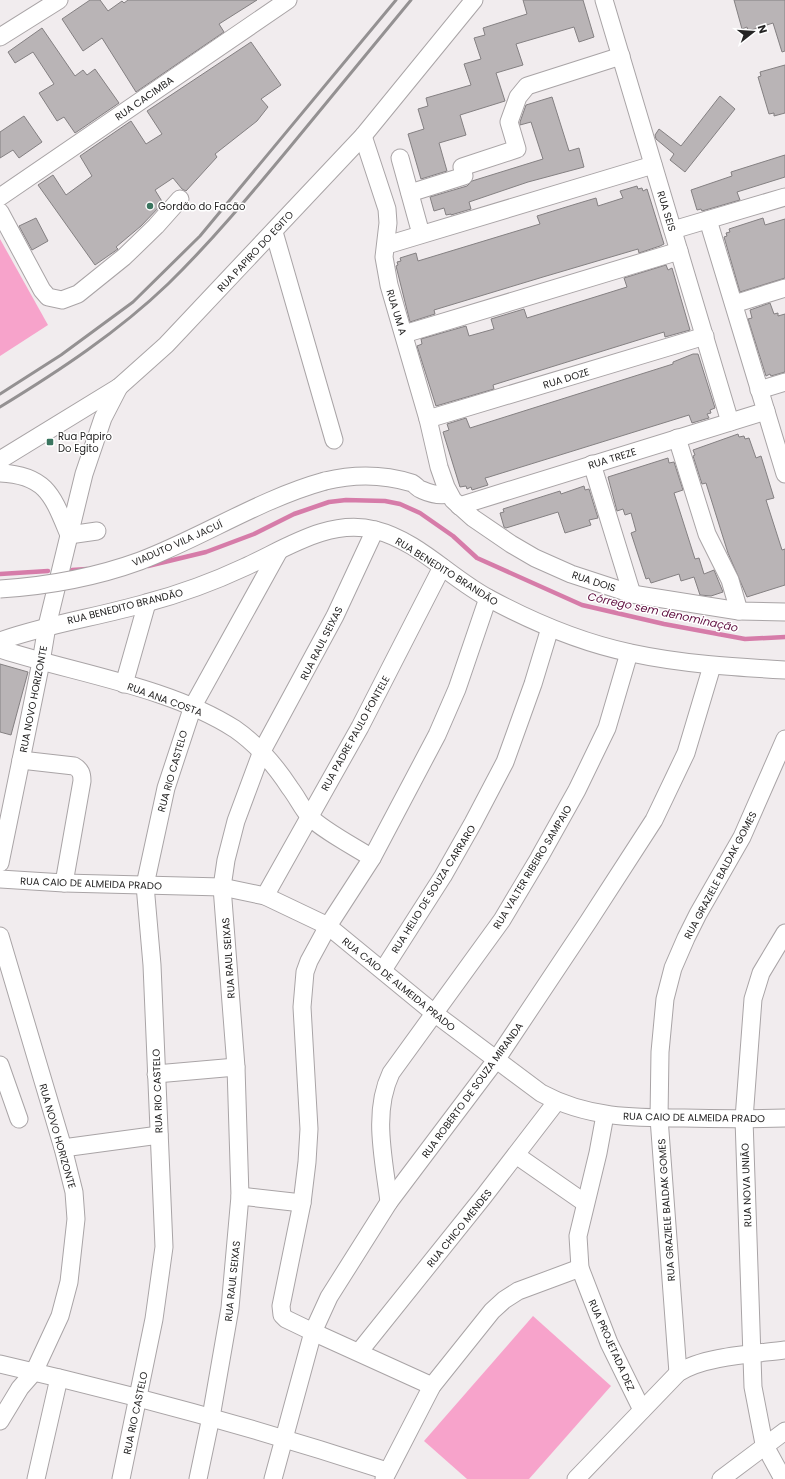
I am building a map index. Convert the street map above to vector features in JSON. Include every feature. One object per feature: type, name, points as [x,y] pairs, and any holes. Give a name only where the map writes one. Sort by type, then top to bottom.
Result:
[{"type":"street","points":[[0,37],[59,0]]},
{"type":"street","name":"RUA CACIMBA","points":[[0,197],[288,0]]},
{"type":"street","name":"RUA PAPIRO DO EGITO","points":[[0,460],[119,387],[166,345],[363,136],[474,0]]},
{"type":"street","name":"RUA SEIS","points":[[604,0],[730,422]]},
{"type":"street","points":[[410,193],[464,176],[462,167],[517,149],[509,122],[518,97],[527,86],[621,56]]},
{"type":"street","name":"RUA UM A","points":[[363,136],[387,209],[388,224],[385,265],[451,496]]},
{"type":"street","points":[[400,158],[421,234]]},
{"type":"street","points":[[387,245],[653,165]]},
{"type":"street","points":[[673,230],[785,197]]},
{"type":"street","points":[[0,212],[42,290],[48,297],[56,300],[69,298],[83,290],[134,247],[156,226],[180,199]]},
{"type":"street","points":[[708,220],[785,474]]},
{"type":"street","points":[[274,232],[334,440]]},
{"type":"street","points":[[404,334],[679,251]]},
{"type":"street","points":[[734,304],[785,288]]},
{"type":"street","name":"RUA DOZE","points":[[428,419],[705,336]]},
{"type":"street","points":[[759,390],[785,382]]},
{"type":"street","name":"RUA NOVO HORIZONTE","points":[[0,863],[3,828],[21,760],[47,626],[69,535],[93,443],[103,418],[119,387]]},
{"type":"street","name":"RUA TREZE","points":[[451,496],[592,464],[766,412]]},
{"type":"street","points":[[677,438],[707,534],[730,580],[739,611]]},
{"type":"street","points":[[592,464],[632,594]]},
{"type":"street","points":[[0,474],[21,476],[39,483],[52,498],[69,535],[97,531]]},
{"type":"street","name":"VIADUTO VILA JACUÍ","points":[[0,589],[69,580],[98,574],[139,561],[283,496],[324,481],[365,475],[385,477],[415,484],[421,490],[441,496],[451,496]]},
{"type":"street","name":"RUA DOIS","points":[[451,496],[488,528],[535,558],[571,574],[632,594],[739,611],[785,612]]},
{"type":"street","name":"RUA BENEDITO BRANDÃO","points":[[0,641],[47,626],[147,603],[208,583],[315,534],[334,529],[353,528],[375,530],[405,543],[488,598],[550,628],[629,653],[712,666],[785,670]]},
{"type":"street","name":"RUA RAUL SEIXAS","points":[[198,1479],[212,1417],[230,1308],[240,1196],[236,1067],[222,887],[226,860],[236,821],[262,751],[335,616],[375,530]]},
{"type":"street","name":"RUA RIO CASTELO","points":[[121,1479],[154,1319],[164,1247],[152,965],[145,885],[166,788],[193,706],[279,551]]},
{"type":"street","name":"RUA PADRE PAULO FONTELE","points":[[265,896],[360,728],[442,567]]},
{"type":"street","points":[[432,1386],[313,1332],[286,1319],[282,1315],[281,1306],[302,1203],[307,1162],[309,1129],[303,986],[308,961],[328,926],[372,858],[437,735],[457,689],[488,598]]},
{"type":"street","points":[[124,684],[147,603]]},
{"type":"street","name":"RUA HELIO DE SOUZA CARRARO","points":[[383,970],[443,876],[474,823],[505,762],[533,684],[550,628]]},
{"type":"street","name":"RUA ANA COSTA","points":[[0,649],[41,662],[124,684],[193,706],[235,730],[262,751],[277,768],[309,816],[372,858]]},
{"type":"street","name":"RUA VALTER RIBEIRO SAMPAIO","points":[[388,1202],[380,1121],[384,1087],[391,1072],[502,920],[577,790],[607,728],[629,653]]},
{"type":"street","name":"RUA ROBERTO DE SOUZA MIRANDA","points":[[272,1479],[313,1332],[329,1297],[388,1202],[496,1060],[654,820],[686,753],[712,666]]},
{"type":"street","name":"RUA GRAZIELE BALDAK GOMES","points":[[678,1373],[659,1118],[662,1029],[665,999],[673,968],[698,914],[749,824],[785,738]]},
{"type":"street","points":[[21,760],[74,766],[79,769],[82,774],[64,883]]},
{"type":"street","name":"RUA CAIO DE ALMEIDA PRADO","points":[[0,879],[64,883],[222,887],[265,896],[328,926],[434,1013],[541,1093],[556,1101],[576,1108],[605,1115],[659,1118],[785,1118]]},
{"type":"street","name":"RUA NOVA UNIÃO","points":[[783,1479],[764,1444],[753,1387],[744,1119],[753,999],[761,973],[785,933]]},
{"type":"street","name":"RUA NOVO HORIZONTE","points":[[0,936],[74,1192],[76,1219],[69,1282],[60,1316],[34,1372],[20,1388],[0,1421]]},
{"type":"street","points":[[0,1065],[6,1101],[19,1119]]},
{"type":"street","points":[[156,1074],[236,1067]]},
{"type":"street","name":"RUA CHICO MENDES","points":[[359,1352],[516,1155],[556,1101]]},
{"type":"street","name":"RUA PROJETADA DEZ","points":[[605,1115],[598,1153],[578,1236],[580,1268],[609,1343],[642,1410]]},
{"type":"street","points":[[62,1148],[159,1135]]},
{"type":"street","points":[[516,1155],[585,1203]]},
{"type":"street","points":[[240,1196],[302,1203]]},
{"type":"street","points":[[0,1364],[137,1397],[283,1437],[385,1475],[432,1386],[492,1311],[504,1300],[518,1291],[580,1268]]},
{"type":"street","points":[[576,1479],[678,1373],[697,1363],[785,1350]]},
{"type":"street","points":[[36,1479],[59,1378]]},
{"type":"street","points":[[721,1479],[764,1444],[785,1431]]},
{"type":"shaded area","points":[[0,239],[48,325],[0,356]]},
{"type":"shaded area","points":[[533,1316],[611,1386],[529,1479],[467,1479],[424,1441]]},
{"type":"building","points":[[90,0],[100,0],[108,11],[122,1],[124,3],[128,0],[257,0],[219,24],[224,32],[136,92],[102,38],[83,51],[62,19]]},
{"type":"building","points":[[523,0],[583,0],[594,37],[579,42],[574,27],[516,44],[523,65],[496,73],[505,101],[460,115],[466,135],[439,143],[447,171],[421,179],[408,134],[424,129],[418,109],[428,106],[426,98],[471,85],[464,64],[481,59],[474,38],[485,35],[483,28],[527,14]]},
{"type":"building","points":[[734,0],[785,0],[785,51],[782,52],[773,23],[748,31],[747,27],[742,29]]},
{"type":"building","points":[[42,28],[75,76],[83,70],[87,75],[95,69],[119,103],[75,133],[64,117],[57,121],[39,93],[54,84],[33,52],[15,63],[8,52]]},
{"type":"building","points":[[251,42],[281,85],[261,99],[268,107],[257,121],[215,154],[217,157],[186,191],[182,189],[173,178],[155,190],[163,203],[141,226],[116,247],[118,249],[95,265],[38,185],[53,175],[66,195],[92,176],[80,156],[131,121],[146,144],[162,134],[147,111]]},
{"type":"building","points":[[785,65],[785,113],[774,116],[774,113],[769,114],[758,77],[761,76],[760,72]]},
{"type":"building","points":[[720,96],[735,109],[685,172],[670,160],[674,154],[656,139],[655,135],[659,129],[681,146]]},
{"type":"building","points":[[552,97],[569,151],[579,148],[584,167],[528,182],[469,202],[471,209],[451,215],[446,215],[444,208],[434,211],[430,197],[467,186],[472,181],[543,159],[531,122],[520,125],[520,122],[526,105]]},
{"type":"building","points":[[24,116],[42,142],[19,158],[13,150],[0,158],[0,132]]},
{"type":"building","points":[[785,155],[785,177],[737,192],[740,200],[702,211],[701,209],[697,210],[691,190],[732,176],[731,172]]},
{"type":"building","points":[[637,186],[638,189],[642,188],[643,191],[647,189],[664,244],[639,253],[638,249],[434,310],[435,314],[410,322],[396,266],[398,265],[397,262],[401,261],[400,258],[416,253],[418,261],[540,224],[537,216],[596,198],[598,206],[623,198],[620,191]]},
{"type":"building","points":[[36,218],[48,241],[32,250],[19,226]]},
{"type":"building","points":[[763,218],[765,225],[785,219],[785,278],[740,292],[724,237],[727,236],[726,233],[730,232],[729,229]]},
{"type":"building","points":[[666,265],[668,270],[672,268],[690,330],[665,337],[664,332],[493,385],[494,389],[436,406],[417,346],[422,344],[421,339],[466,326],[469,336],[494,329],[491,319],[524,309],[527,318],[627,287],[624,278]]},
{"type":"building","points":[[770,303],[774,314],[778,313],[778,316],[785,314],[785,372],[766,376],[748,319],[752,318],[750,310]]},
{"type":"building","points":[[693,354],[698,354],[715,408],[710,410],[711,413],[707,414],[709,418],[692,423],[689,415],[485,478],[488,485],[472,490],[471,487],[467,489],[466,486],[460,487],[443,432],[449,430],[447,424],[466,418],[470,428],[673,364],[673,362]]},
{"type":"building","points":[[738,434],[739,437],[744,436],[745,439],[749,438],[756,458],[761,456],[774,498],[766,500],[782,550],[785,549],[785,585],[747,597],[728,553],[706,483],[702,484],[693,456],[695,455],[693,450]]},
{"type":"building","points":[[668,458],[669,463],[674,462],[683,490],[674,493],[695,559],[699,558],[704,574],[714,570],[723,592],[711,596],[700,595],[694,577],[681,581],[679,574],[651,583],[649,578],[646,579],[631,533],[636,531],[631,513],[625,515],[623,509],[617,511],[608,477]]},
{"type":"building","points":[[584,486],[585,490],[589,489],[598,518],[589,520],[591,525],[565,533],[558,512],[506,528],[504,527],[500,513],[504,512],[503,509],[560,491],[561,494]]},
{"type":"building","points":[[0,664],[28,672],[11,735],[0,732]]},
{"type":"waterway","name":"Córrego sem denominação","points":[[148,566],[206,552],[254,534],[294,514],[329,502],[346,500],[385,501],[400,504],[420,513],[453,536],[477,558],[582,605],[664,624],[745,639],[785,637]]},
{"type":"waterway","name":"Córrego sem denominação","points":[[72,570],[87,569]]},
{"type":"waterway","name":"Córrego sem denominação","points":[[0,574],[48,571]]},
{"type":"railway","points":[[0,394],[61,355],[133,302],[200,236],[396,0]]},
{"type":"railway","points":[[0,407],[108,335],[149,302],[168,284],[246,200],[411,0]]},
{"type":"place","name":"Gordão do Facão","points":[[150,206]]},
{"type":"place","name":"Rua Papiro Do Egito","points":[[50,442]]}]
